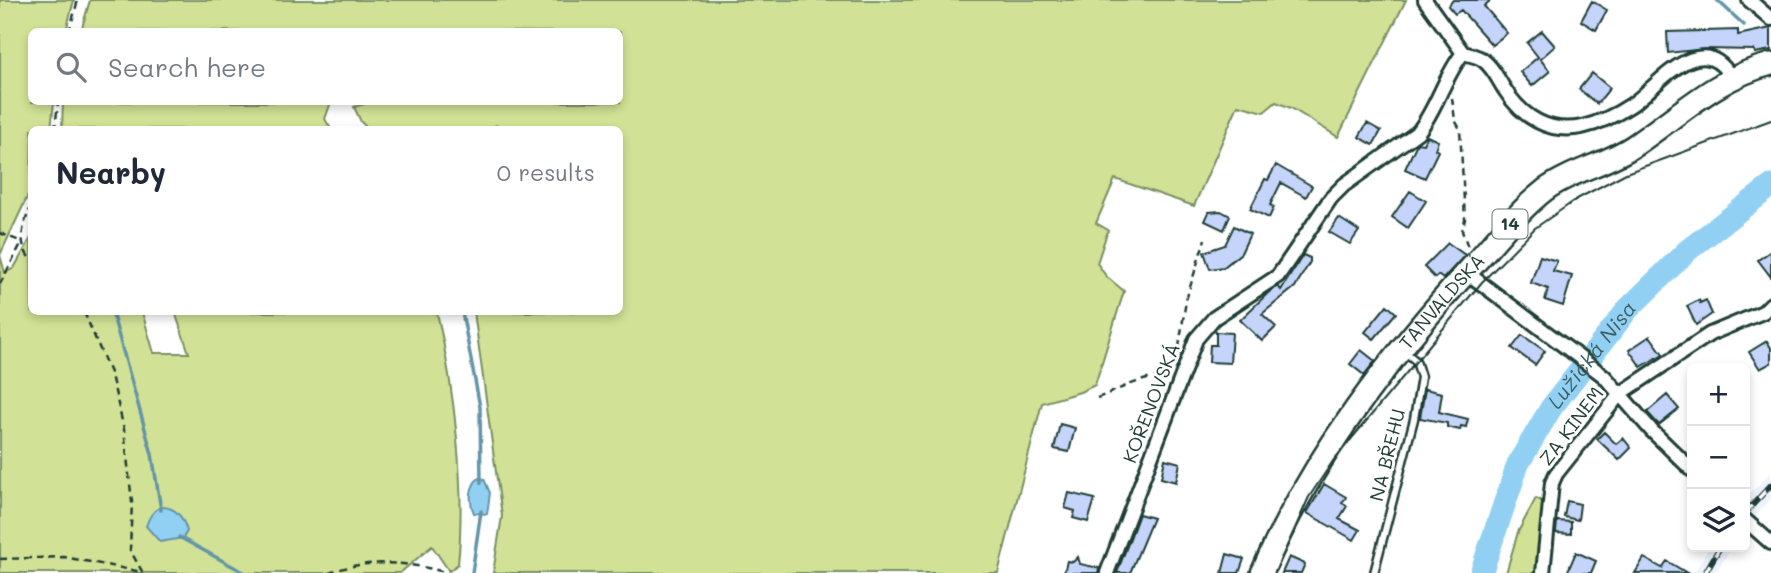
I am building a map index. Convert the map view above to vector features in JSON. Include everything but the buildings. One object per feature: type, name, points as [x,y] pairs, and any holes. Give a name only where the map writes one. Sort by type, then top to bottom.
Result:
[{"type":"main road","name":"TANVALDSKÁ","points":[[1262,573],[1287,514],[1309,476],[1468,263],[1546,189],[1632,147],[1731,76],[1771,64]]},
{"type":"street","points":[[1425,0],[1463,53],[1482,58],[1493,69],[1521,111],[1542,124],[1558,129],[1580,127],[1621,111],[1644,94],[1662,75],[1687,60],[1710,60],[1724,66],[1731,76]]},
{"type":"street","points":[[1749,0],[1771,19]]},
{"type":"street","name":"KOŘENOVSKÁ","points":[[1107,573],[1196,339],[1214,318],[1278,276],[1331,198],[1418,132],[1452,67],[1463,53]]},
{"type":"street","points":[[1468,263],[1604,376],[1687,466]]},
{"type":"street","name":"ZA KINEM","points":[[1543,573],[1552,484],[1556,474],[1620,394],[1710,334],[1763,312],[1771,304]]},
{"type":"street","points":[[1750,524],[1771,543]]},
{"type":"lane","name":"NA BŘEHU","points":[[1374,573],[1414,419],[1420,377],[1416,361],[1403,349]]},
{"type":"path","points":[[70,28],[78,0]]},
{"type":"path","points":[[1452,95],[1455,120],[1460,129],[1465,219],[1462,231],[1468,263]]},
{"type":"path","points":[[55,126],[58,105]]},
{"type":"path","points":[[28,214],[23,225],[22,242],[28,256]]},
{"type":"path","points":[[0,233],[22,242]]},
{"type":"path","points":[[1179,349],[1186,300],[1205,239]]},
{"type":"path","points":[[0,284],[22,242]]},
{"type":"path","points":[[85,315],[111,375],[124,429],[132,502],[130,550],[142,572]]},
{"type":"path","points":[[1097,398],[1162,376],[1180,382]]},
{"type":"path","points":[[0,559],[64,556],[142,572]]},
{"type":"path","points":[[329,573],[344,567],[395,562],[448,573]]},
{"type":"shaded area","points":[[1771,472],[1771,498],[1750,522],[1750,494]]},
{"type":"shaded area","points":[[1706,552],[1729,552],[1715,573],[1694,573]]},
{"type":"green space","points":[[0,0],[74,0],[67,28],[28,28],[28,105],[54,105],[51,126],[28,126],[28,195],[0,255]]},
{"type":"green space","points":[[90,0],[1406,0],[1338,137],[1291,108],[1276,102],[1264,112],[1238,105],[1194,206],[1115,179],[1096,223],[1108,230],[1097,263],[1106,276],[1124,291],[1095,385],[1042,403],[998,573],[493,573],[502,516],[474,315],[623,315],[623,126],[365,126],[354,107],[623,105],[623,28],[82,28]]},
{"type":"green space","points":[[63,105],[330,105],[325,119],[329,126],[62,126]]},
{"type":"green space","points":[[28,243],[28,315],[143,315],[154,353],[189,353],[176,315],[438,315],[449,373],[459,470],[458,564],[449,571],[432,546],[400,573],[0,573],[0,255],[5,273],[14,268]]},
{"type":"green space","points":[[1536,498],[1547,504],[1539,573],[1506,573],[1518,532]]},
{"type":"water","points":[[479,478],[484,479],[490,493],[487,514],[474,513],[471,504],[472,490]]},
{"type":"water","points":[[160,507],[170,508],[181,517],[187,531],[183,538],[160,542],[146,526],[151,515]]},
{"type":"waterway","points":[[1717,0],[1744,25]]},
{"type":"waterway","name":"Lužická Nisa","points":[[1481,573],[1518,464],[1551,408],[1628,309],[1688,250],[1771,186]]},
{"type":"waterway","points":[[113,315],[152,454],[161,510]]},
{"type":"waterway","points":[[463,315],[480,407],[481,483]]},
{"type":"waterway","points":[[472,573],[481,511]]},
{"type":"waterway","points":[[179,537],[245,573]]},
{"type":"tram line","points":[[1275,573],[1309,497],[1333,461],[1482,282],[1535,228],[1577,199],[1626,173],[1771,120]]},
{"type":"railway","points":[[1750,508],[1771,485]]},
{"type":"railway","points":[[1705,573],[1717,552]]}]
